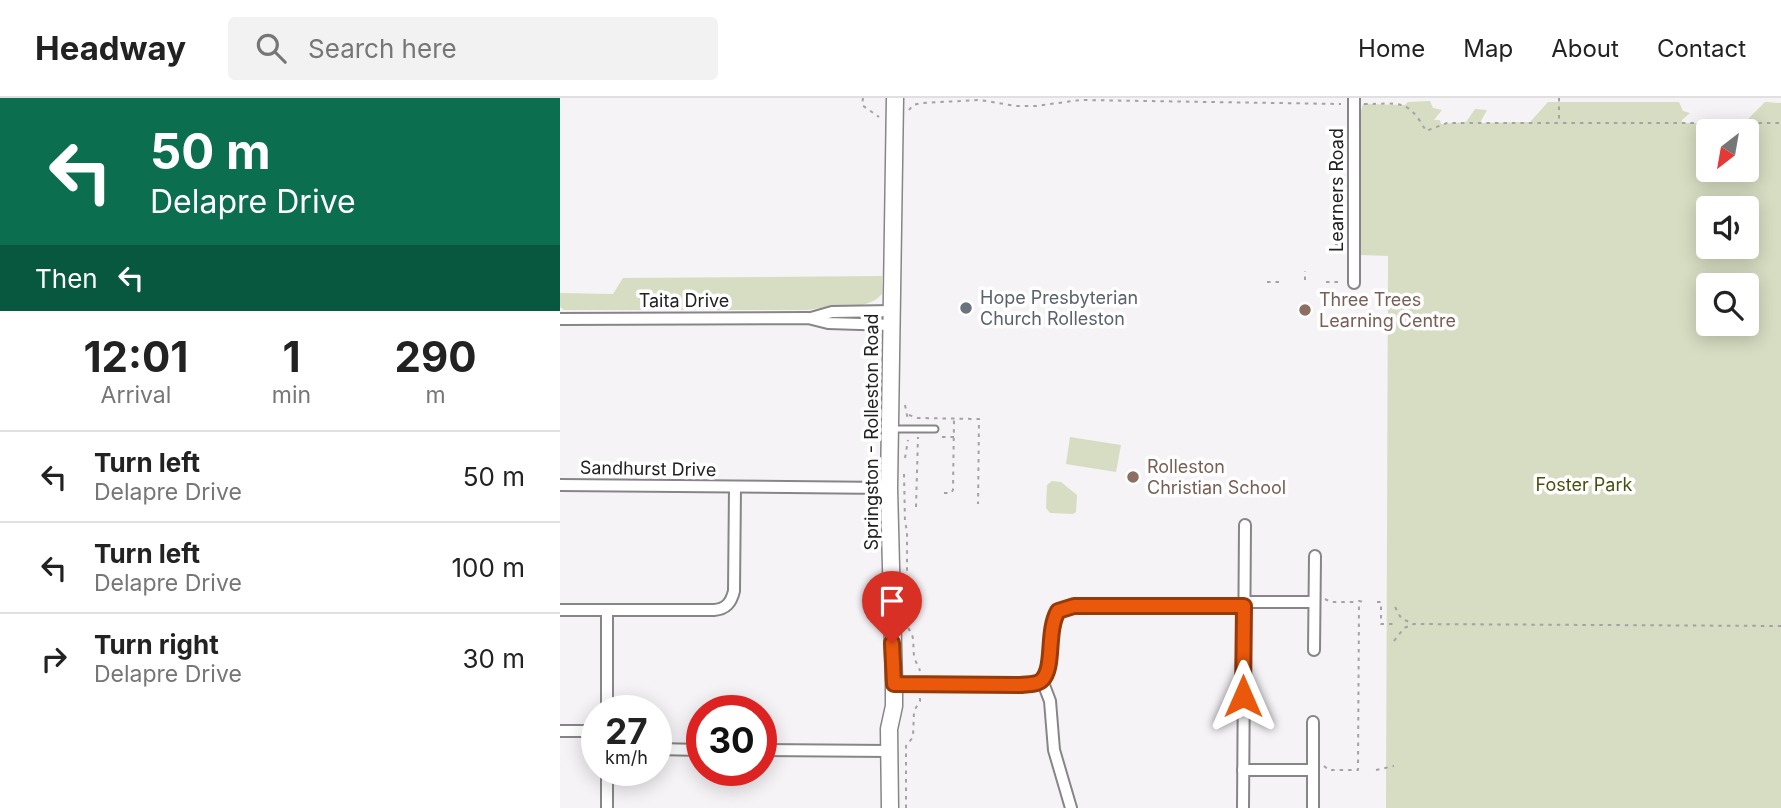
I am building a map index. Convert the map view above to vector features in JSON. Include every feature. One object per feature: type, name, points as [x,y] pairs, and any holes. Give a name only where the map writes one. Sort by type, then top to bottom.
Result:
[{"type":"main road","name":"Springston - Rolleston Road","points":[[890,808],[889,729],[894,706],[889,488],[895,98]]},
{"type":"street","name":"Learners Road","points":[[1350,283],[1354,101]]},
{"type":"street","name":"Taita Drive","points":[[560,318],[808,318],[828,323],[892,318]]},
{"type":"street","name":"Sandhurst Drive","points":[[560,485],[889,488]]},
{"type":"street","name":"Sandhurst Drive","points":[[560,610],[714,610],[727,606],[734,592],[735,487]]},
{"type":"street","points":[[1243,808],[1245,525]]},
{"type":"street","points":[[1314,650],[1318,600],[1315,556]]},
{"type":"street","points":[[1071,808],[1054,750],[1050,701],[1042,680],[1050,660],[1052,622],[1058,611],[1074,606],[1244,604],[1318,600]]},
{"type":"street","points":[[607,610],[607,695]]},
{"type":"street","points":[[894,684],[1021,685],[1042,680]]},
{"type":"street","points":[[1313,722],[1313,808]]},
{"type":"street","points":[[560,731],[581,732]]},
{"type":"street","points":[[777,750],[889,751]]},
{"type":"street","points":[[1243,770],[1315,767]]},
{"type":"street","points":[[607,786],[607,808]]},
{"type":"lane","points":[[890,429],[935,429]]},
{"type":"path","points":[[863,98],[862,106],[881,119]]},
{"type":"path","points":[[922,98],[922,103]]},
{"type":"path","points":[[1559,98],[1559,123]]},
{"type":"path","points":[[908,114],[914,105],[922,103],[980,100],[1016,106],[1080,100],[1354,101],[1406,105],[1414,111],[1426,131],[1447,123],[1781,123]]},
{"type":"path","points":[[1305,271],[1305,280]]},
{"type":"path","points":[[1267,282],[1282,282]]},
{"type":"path","points":[[1326,282],[1350,283]]},
{"type":"path","points":[[909,415],[918,418],[979,419],[978,504]]},
{"type":"path","points":[[944,493],[951,493],[953,490],[954,419]]},
{"type":"path","points":[[979,428],[985,428]]},
{"type":"path","points":[[916,507],[918,429]]},
{"type":"path","points":[[904,461],[908,440]]},
{"type":"path","points":[[904,473],[907,604]]},
{"type":"path","points":[[1318,600],[1364,601]]},
{"type":"path","points":[[1315,767],[1358,770],[1359,601]]},
{"type":"path","points":[[1377,602],[1381,602],[1381,624],[1395,624]]},
{"type":"path","points":[[1395,607],[1401,618],[1414,624]]},
{"type":"path","points":[[906,808],[906,746],[913,737],[914,710],[920,701],[920,667],[915,659],[914,638],[907,624]]},
{"type":"path","points":[[1394,640],[1404,628],[1414,624],[1781,626]]},
{"type":"path","points":[[1376,770],[1394,765]]},
{"type":"green space","name":"Foster Park","points":[[1430,101],[1433,108],[1442,110],[1434,120],[1440,120],[1441,124],[1466,122],[1475,109],[1487,110],[1480,123],[1530,122],[1548,102],[1679,102],[1683,111],[1690,113],[1682,123],[1696,123],[1696,182],[1759,182],[1759,119],[1748,119],[1765,102],[1781,103],[1781,808],[1386,808],[1388,256],[1360,255],[1360,114],[1363,104],[1405,105],[1408,102]]},
{"type":"green space","points":[[882,276],[882,294],[875,300],[848,307],[808,310],[564,310],[560,307],[560,293],[613,294],[623,278]]},
{"type":"green space","points":[[1070,437],[1121,445],[1116,472],[1066,464]]},
{"type":"green space","points":[[1052,481],[1061,482],[1077,495],[1076,512],[1050,513],[1046,508],[1047,485]]},
{"type":"place","name":"Hope Presbyterian Church Rolleston","points":[[966,308]]},
{"type":"place","name":"Three Trees Learning Centre","points":[[1305,310]]},
{"type":"place","name":"Rolleston Christian School","points":[[1133,477]]},
{"type":"route","points":[[892,643],[894,684],[1021,685],[1042,680],[1047,671],[1052,622],[1058,611],[1074,606],[1244,606],[1243,696]]}]
